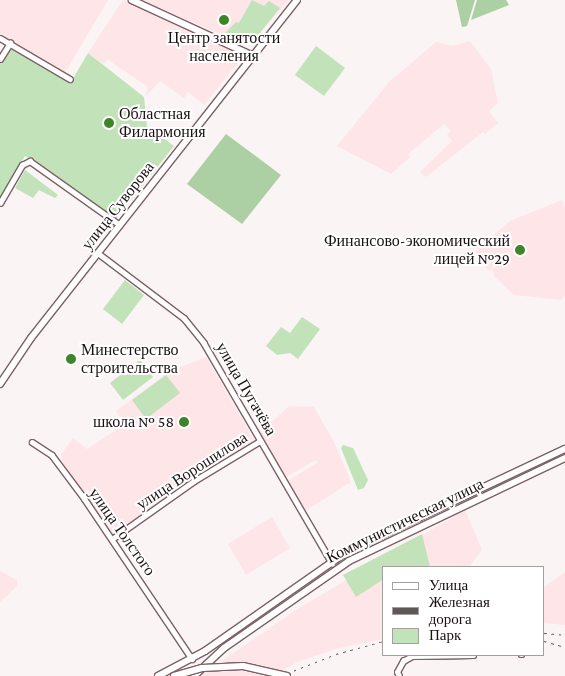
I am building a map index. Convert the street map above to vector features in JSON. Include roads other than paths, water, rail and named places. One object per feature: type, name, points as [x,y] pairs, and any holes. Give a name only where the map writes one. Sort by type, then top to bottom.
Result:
[{"type":"main road","points":[[132,0],[254,56]]},
{"type":"main road","name":"улица Суворова","points":[[0,384],[31,338],[297,0]]},
{"type":"main road","name":"Коммунистическая улица","points":[[190,676],[217,653],[365,542],[565,449]]},
{"type":"main road","name":"Коммунистическая улица","points":[[158,676],[192,659],[334,566],[565,458]]},
{"type":"main road","points":[[184,664],[190,668],[190,676]]},
{"type":"main road","points":[[174,676],[202,668],[243,666],[287,676]]},
{"type":"street","points":[[0,38],[70,79]]},
{"type":"street","points":[[0,59],[10,43]]},
{"type":"street","points":[[0,203],[22,165],[27,161],[120,225]]},
{"type":"street","name":"улица Пугачёва","points":[[98,253],[184,318],[204,343],[334,566]]},
{"type":"street","name":"улица Ворошилова","points":[[112,539],[194,481],[260,441]]},
{"type":"street","name":"улица Толстого","points":[[32,442],[52,456],[112,539],[184,644],[192,659]]},
{"type":"street","points":[[399,676],[397,672],[403,661],[412,656]]},
{"type":"railway","points":[[545,633],[565,635]]},
{"type":"railway","points":[[545,641],[565,647]]},
{"type":"railway","points":[[280,676],[336,654],[382,642]]},
{"type":"place","name":"Центр занятости населения","points":[[224,20]]},
{"type":"place","name":"Областная Филармония","points":[[109,123]]},
{"type":"place","name":"Финансово-экономический лицей №29","points":[[520,250]]},
{"type":"place","name":"Минестерство строительства","points":[[71,359]]},
{"type":"place","name":"школа № 58","points":[[184,422]]}]
